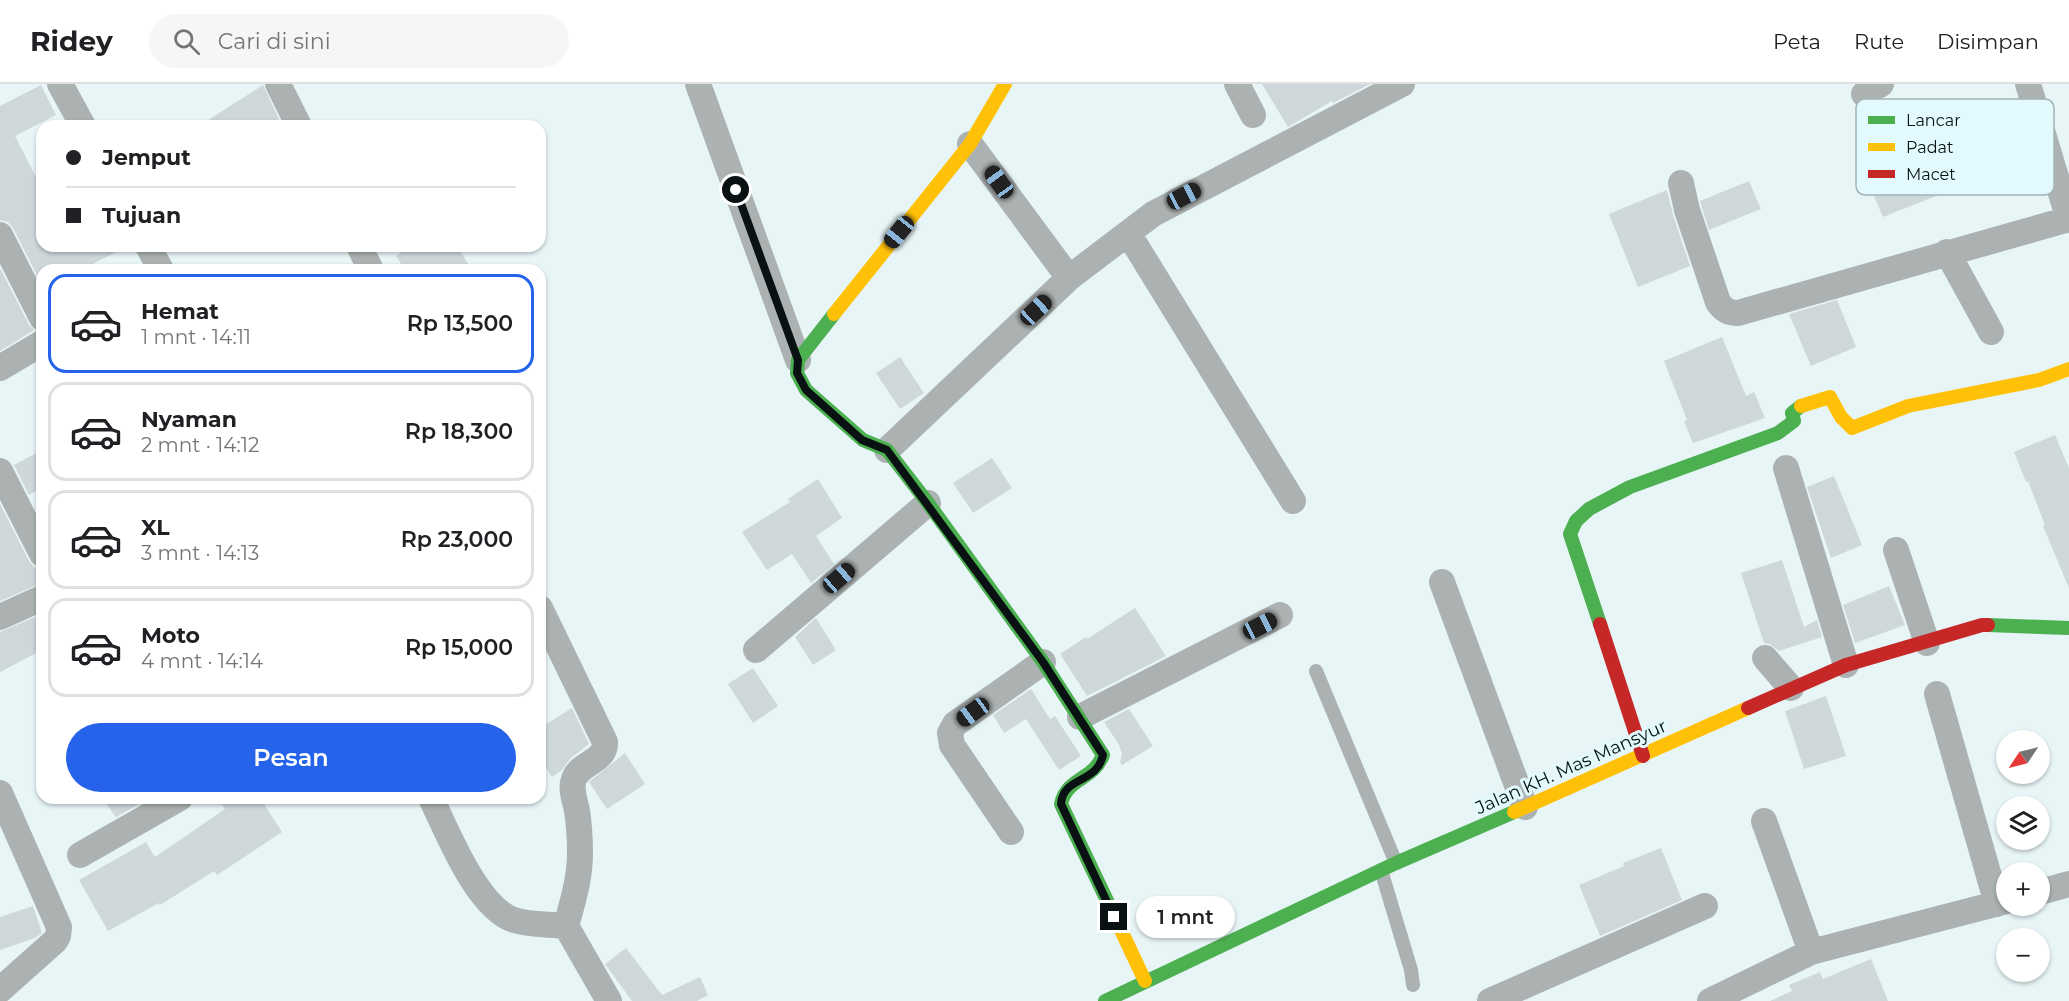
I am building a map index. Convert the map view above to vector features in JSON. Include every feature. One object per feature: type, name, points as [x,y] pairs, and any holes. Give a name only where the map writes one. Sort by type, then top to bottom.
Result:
[{"type":"street","points":[[60,84],[80,120]]},
{"type":"street","points":[[278,84],[296,120]]},
{"type":"street","points":[[698,84],[798,360],[797,373],[806,390],[862,440],[887,450],[1043,662],[1103,755],[1095,771],[1066,788],[1061,797],[1061,804],[1145,981]]},
{"type":"street","points":[[798,360],[970,144],[1005,84]]},
{"type":"street","points":[[1237,84],[1253,115]]},
{"type":"street","points":[[887,450],[1069,278],[1128,233],[1165,207],[1402,84]]},
{"type":"street","points":[[2028,84],[2033,99]]},
{"type":"street","points":[[970,144],[1069,278]]},
{"type":"street","points":[[1681,183],[1687,210],[1718,302],[1721,307],[1731,313],[1738,313],[1947,252],[2069,220],[2054,170]]},
{"type":"street","points":[[1128,233],[1293,501]]},
{"type":"street","points":[[0,235],[36,306]]},
{"type":"street","points":[[1947,252],[1992,332]]},
{"type":"street","points":[[0,368],[36,347]]},
{"type":"street","points":[[1642,756],[1570,534],[1576,522],[1592,507],[1637,484],[1758,441],[1789,427],[1794,421],[1792,413],[1794,409],[1821,398],[1830,397],[1842,421],[1852,428],[1908,406],[2039,380],[2069,369]]},
{"type":"street","points":[[1786,468],[1846,665]]},
{"type":"street","points":[[1,475],[36,542]]},
{"type":"street","points":[[756,650],[928,503]]},
{"type":"street","points":[[1896,550],[1927,643]]},
{"type":"street","points":[[1442,582],[1526,807]]},
{"type":"street","points":[[0,617],[36,601]]},
{"type":"street","points":[[1080,717],[1280,615]]},
{"type":"street","points":[[546,620],[600,728],[605,747],[602,755],[583,766],[574,776],[573,792],[580,852],[576,891],[566,926],[609,1001]]},
{"type":"street","name":"Jalan KH. Mas Mansyur","points":[[1105,1001],[1396,863],[1846,665],[1982,625],[2069,628]]},
{"type":"street","points":[[1765,658],[1791,688]]},
{"type":"street","points":[[1011,832],[952,745],[950,733],[955,724],[1043,662]]},
{"type":"street","points":[[1937,694],[1996,883]]},
{"type":"street","points":[[0,793],[60,932],[55,941],[0,990]]},
{"type":"street","points":[[80,855],[164,804]]},
{"type":"street","points":[[433,804],[471,878],[499,911],[514,920],[566,926]]},
{"type":"street","points":[[1764,821],[1811,952]]},
{"type":"street","points":[[2050,889],[2069,884]]},
{"type":"street","points":[[1710,1001],[1811,952],[1996,904]]},
{"type":"street","points":[[1490,1001],[1705,906]]},
{"type":"lane","points":[[1316,671],[1396,863]]},
{"type":"lane","points":[[1381,870],[1411,970],[1413,985]]},
{"type":"building","points":[[1262,84],[1370,84],[1333,103],[1332,101],[1288,127]]},
{"type":"building","points":[[41,85],[56,115],[46,120],[36,120],[36,125],[15,136],[36,177],[36,252],[116,252],[93,264],[36,264],[36,273],[13,228],[8,222],[0,220],[0,106]]},
{"type":"building","points":[[263,85],[279,119],[278,120],[208,120]]},
{"type":"building","points":[[1749,181],[1761,209],[1709,230],[1700,201]]},
{"type":"building","points":[[1667,190],[1690,266],[1638,287],[1609,214]]},
{"type":"building","points":[[1873,195],[1938,195],[1883,217]]},
{"type":"building","points":[[402,252],[461,252],[468,264],[401,264],[396,256]]},
{"type":"building","points":[[0,268],[29,325],[34,330],[0,351]]},
{"type":"building","points":[[1837,300],[1856,347],[1811,366],[1789,314]]},
{"type":"building","points":[[1722,337],[1746,396],[1754,392],[1765,418],[1693,443],[1684,421],[1687,420],[1664,361]]},
{"type":"building","points":[[900,357],[924,393],[900,409],[876,373]]},
{"type":"building","points":[[2055,435],[2069,468],[2069,588],[2043,526],[2045,525],[2028,481],[2026,482],[2014,452]]},
{"type":"building","points":[[36,453],[36,491],[29,495],[14,465]]},
{"type":"building","points":[[992,458],[1012,488],[973,513],[953,483]]},
{"type":"building","points":[[1834,476],[1862,545],[1831,558],[1807,487]]},
{"type":"building","points":[[818,479],[842,518],[816,536],[834,564],[811,583],[792,554],[767,570],[742,532],[790,502],[788,499]]},
{"type":"building","points":[[0,504],[29,561],[36,568],[36,586],[0,601]]},
{"type":"building","points":[[1782,560],[1804,627],[1817,620],[1822,637],[1779,651],[1770,644],[1764,643],[1741,573]]},
{"type":"building","points":[[1889,586],[1905,625],[1855,643],[1843,605]]},
{"type":"building","points":[[1135,608],[1166,656],[1087,696],[1060,654]]},
{"type":"building","points":[[36,617],[36,653],[0,672],[0,632]]},
{"type":"building","points":[[816,618],[836,650],[813,665],[795,637]]},
{"type":"building","points":[[753,668],[778,706],[753,723],[728,684]]},
{"type":"building","points":[[1031,689],[1050,719],[1055,716],[1081,756],[1059,770],[1026,719],[1004,733],[993,715]]},
{"type":"building","points":[[1826,696],[1846,756],[1804,769],[1785,711]]},
{"type":"building","points":[[572,708],[589,744],[552,777],[546,768],[546,724]]},
{"type":"building","points":[[1129,709],[1153,746],[1122,765],[1119,745],[1104,722]]},
{"type":"building","points":[[625,753],[645,784],[607,809],[589,782]]},
{"type":"building","points":[[106,804],[139,804],[116,817]]},
{"type":"building","points":[[222,804],[264,804],[282,832],[217,875],[214,871],[160,905],[159,903],[108,931],[79,880],[146,842],[155,857],[225,809]]},
{"type":"building","points":[[1661,848],[1682,900],[1600,936],[1579,885],[1624,866],[1623,863]]},
{"type":"building","points":[[33,906],[42,933],[35,938],[0,950],[0,917]]},
{"type":"building","points":[[626,948],[662,995],[700,977],[708,995],[697,1001],[632,1001],[605,964]]},
{"type":"building","points":[[1871,959],[1888,1001],[1770,1001],[1792,991],[1789,985],[1820,972],[1823,979]]},
{"type":"traffic: fast","points":[[834,314],[798,360],[797,373],[806,390],[863,440],[887,450],[1043,662],[1103,755],[1093,770],[1074,783],[1064,795],[1061,804],[1111,909]]},
{"type":"traffic: fast","points":[[1600,624],[1570,534],[1576,521],[1589,509],[1630,487],[1778,433],[1794,421],[1792,413],[1801,406]]},
{"type":"traffic: fast","points":[[1988,625],[2069,628]]},
{"type":"traffic: fast","points":[[1105,1001],[1396,863],[1514,812]]},
{"type":"traffic: slow","points":[[834,314],[970,144],[1005,84]]},
{"type":"traffic: slow","points":[[1801,406],[1830,397],[1841,417],[1852,428],[1908,406],[2039,380],[2069,369]]},
{"type":"traffic: slow","points":[[1514,812],[1748,708]]},
{"type":"traffic: slow","points":[[1111,909],[1145,981]]},
{"type":"traffic: jam","points":[[1600,624],[1643,756]]},
{"type":"traffic: jam","points":[[1748,708],[1846,665],[1988,625]]},
{"type":"route","points":[[736,190],[798,360],[797,373],[806,390],[862,440],[887,450],[1043,662],[1103,755],[1095,771],[1066,788],[1061,797],[1061,804],[1062,811],[1114,917]]}]
